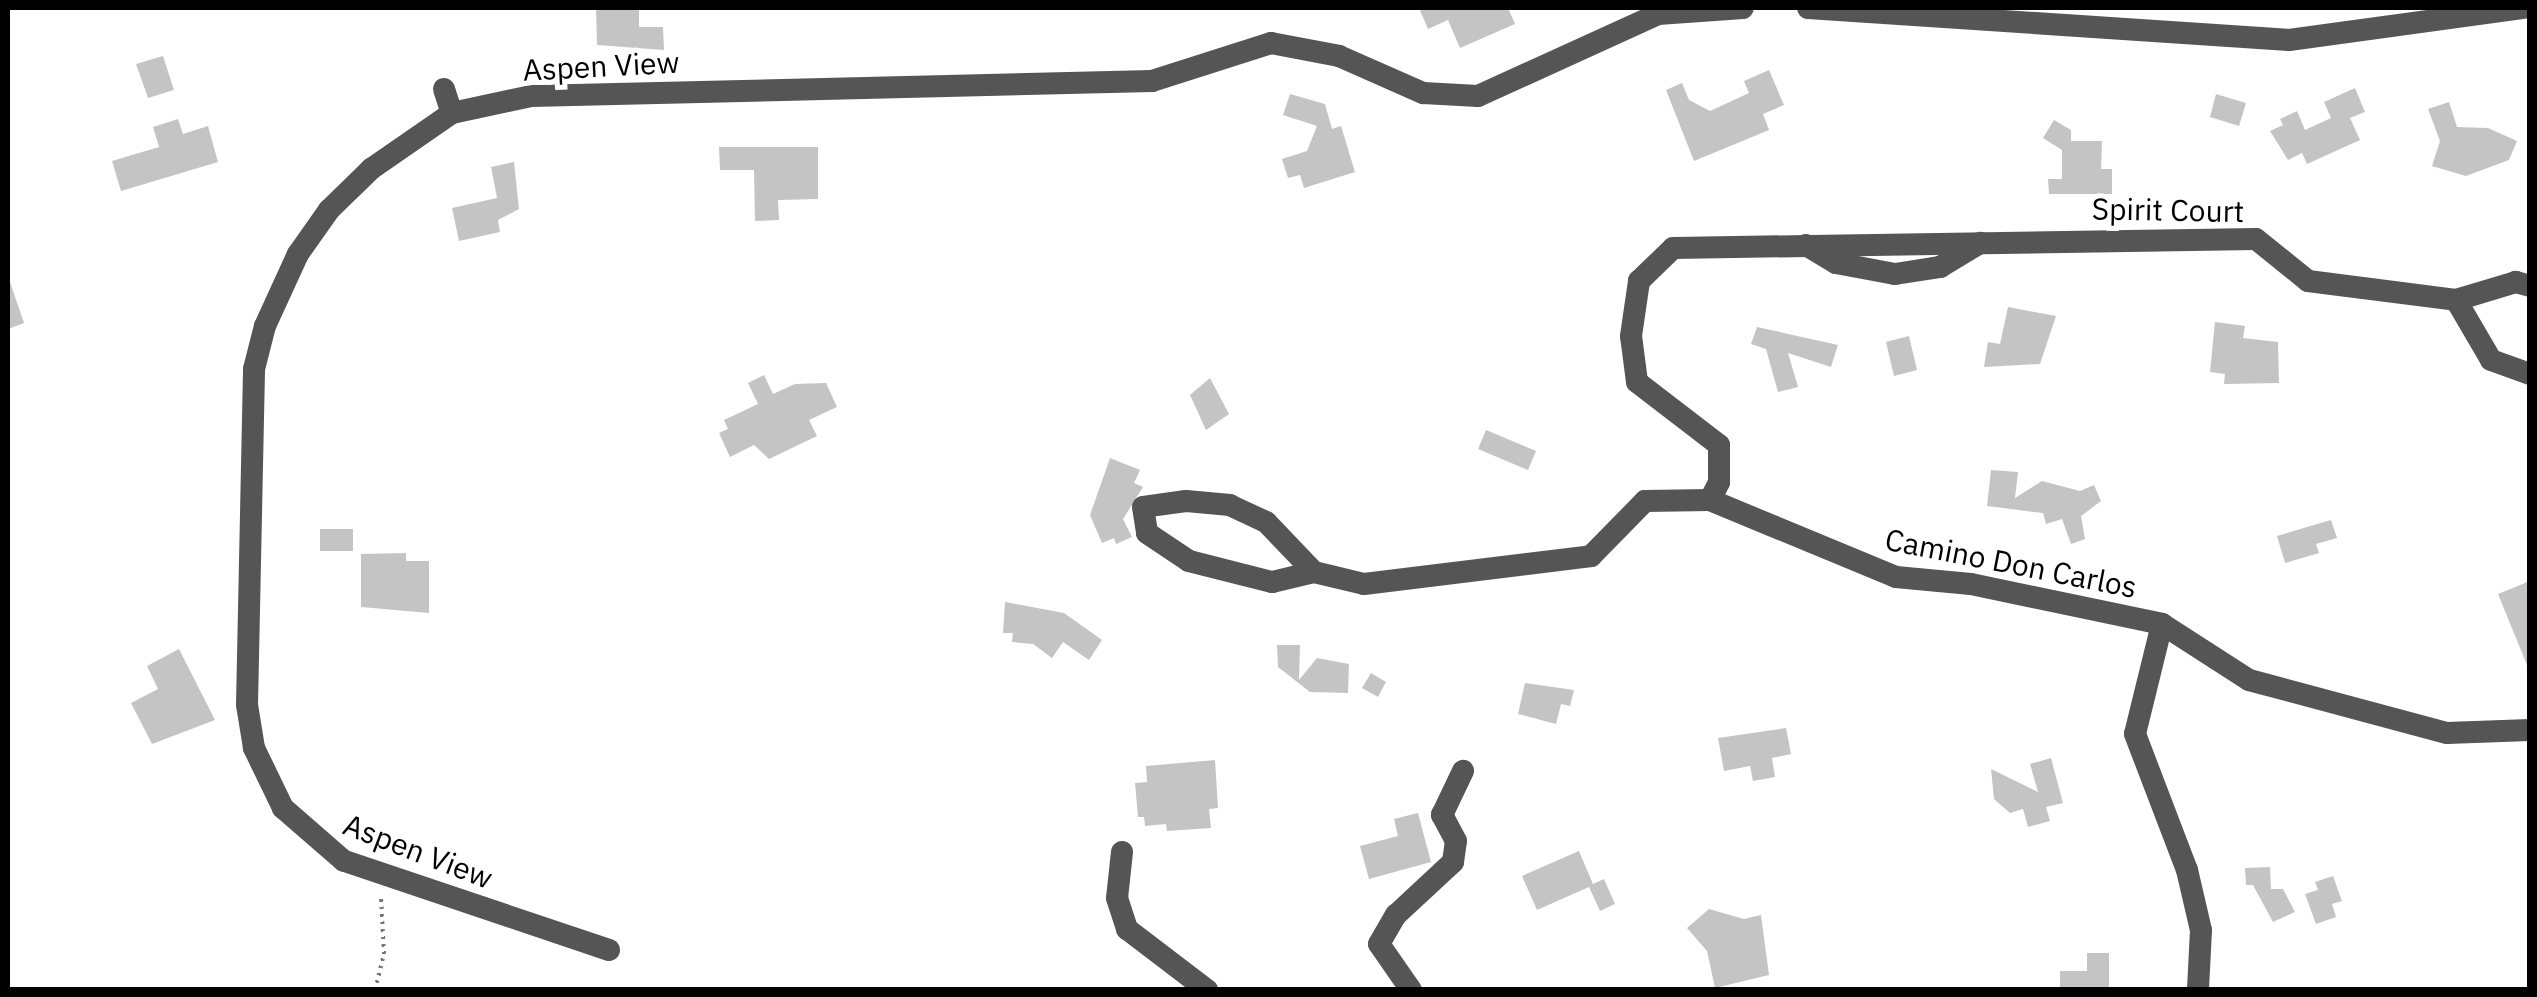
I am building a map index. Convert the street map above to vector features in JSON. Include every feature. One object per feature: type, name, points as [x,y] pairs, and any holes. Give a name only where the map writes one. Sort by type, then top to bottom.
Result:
[{"type":"street","name":"Aspen View","points":[[609,950],[344,861],[299,828],[254,748],[247,704],[250,403],[265,326],[316,227],[371,169],[452,113],[532,96],[1152,80],[1271,43],[1339,56],[1424,93],[1478,96],[1658,14],[1743,8]]},
{"type":"street","points":[[1808,8],[2289,40],[2524,8]]},
{"type":"street","points":[[444,89],[452,113]]},
{"type":"street","name":"Spirit Court","points":[[1710,500],[1718,482],[1719,445],[1636,382],[1631,336],[1640,281],[1673,248],[2256,240],[2308,281],[2456,300],[2516,282],[2530,286]]},
{"type":"street","points":[[2456,300],[2492,360],[2530,374]]},
{"type":"street","points":[[1314,572],[1266,522],[1230,506],[1186,501],[1143,507],[1147,533],[1189,561],[1272,582],[1314,572],[1364,584],[1591,556],[1645,501],[1710,500]]},
{"type":"street","name":"Camino Don Carlos","points":[[1710,500],[1896,577],[1971,584],[2162,624],[2249,680],[2447,733],[2530,730]]},
{"type":"street","points":[[2162,624],[2135,734],[2187,870],[2201,930],[2198,990]]},
{"type":"street","points":[[1411,990],[1379,944],[1396,915],[1453,862],[1456,841],[1442,815],[1463,771]]},
{"type":"street","points":[[1122,852],[1116,898],[1127,929],[1208,990]]},
{"type":"path","points":[[375,990],[384,954],[380,876]]},
{"type":"building","points":[[596,8],[639,8],[639,27],[663,27],[664,50],[597,45]]},
{"type":"building","points":[[1419,8],[1508,8],[1515,24],[1460,48],[1448,20],[1428,29]]},
{"type":"building","points":[[163,56],[174,90],[148,98],[136,64]]},
{"type":"building","points":[[1769,70],[1784,105],[1763,114],[1769,130],[1694,161],[1666,90],[1682,83],[1689,100],[1710,111],[1749,93],[1744,81]]},
{"type":"building","points":[[2355,88],[2365,112],[2350,118],[2360,140],[2307,164],[2302,153],[2288,160],[2270,131],[2283,125],[2280,119],[2297,111],[2305,130],[2331,118],[2324,102]]},
{"type":"building","points":[[1290,94],[1325,104],[1332,129],[1341,126],[1355,172],[1304,188],[1300,175],[1288,178],[1282,159],[1307,151],[1317,126],[1283,115]]},
{"type":"building","points":[[2216,94],[2246,103],[2239,126],[2210,117]]},
{"type":"building","points":[[2449,102],[2457,127],[2488,128],[2517,141],[2509,160],[2466,176],[2432,166],[2440,141],[2428,109]]},
{"type":"building","points":[[178,119],[183,134],[208,126],[218,162],[121,191],[112,161],[159,147],[153,127]]},
{"type":"building","points":[[2054,120],[2071,130],[2071,141],[2102,141],[2101,169],[2112,169],[2112,194],[2049,194],[2048,179],[2062,179],[2062,150],[2043,138]]},
{"type":"building","points":[[719,147],[818,147],[818,199],[778,200],[779,220],[755,221],[754,170],[720,170]]},
{"type":"building","points":[[514,162],[519,209],[498,220],[500,232],[459,241],[452,208],[497,198],[491,167]]},
{"type":"building","points":[[8,283],[24,323],[8,329]]},
{"type":"building","points":[[2008,307],[2056,316],[2040,364],[1984,367],[1988,342],[2000,344]]},
{"type":"building","points":[[2215,322],[2245,326],[2243,338],[2278,342],[2279,383],[2224,384],[2225,374],[2210,372]]},
{"type":"building","points":[[1757,327],[1838,345],[1831,367],[1788,353],[1798,387],[1778,392],[1766,349],[1751,344]]},
{"type":"building","points":[[1909,336],[1917,370],[1894,376],[1886,342]]},
{"type":"building","points":[[764,375],[773,394],[795,384],[826,383],[837,407],[809,420],[817,436],[769,459],[754,445],[730,457],[719,433],[728,429],[724,420],[758,404],[748,383]]},
{"type":"building","points":[[1210,378],[1229,414],[1206,430],[1190,395]]},
{"type":"building","points":[[1486,430],[1536,451],[1528,470],[1478,449]]},
{"type":"building","points":[[1110,458],[1140,470],[1134,483],[1143,487],[1123,519],[1132,537],[1116,544],[1114,538],[1102,543],[1090,515]]},
{"type":"building","points":[[1991,470],[2018,472],[2015,498],[2042,481],[2080,491],[2094,485],[2101,501],[2081,516],[2085,539],[2071,544],[2062,519],[2046,524],[2043,513],[1987,506]]},
{"type":"building","points":[[2331,520],[2337,538],[2316,544],[2319,553],[2285,563],[2277,536]]},
{"type":"building","points":[[320,529],[353,529],[353,551],[320,551]]},
{"type":"building","points":[[406,553],[406,561],[429,561],[429,613],[361,607],[361,554]]},
{"type":"building","points":[[2530,581],[2530,670],[2529,670],[2498,594]]},
{"type":"building","points":[[1005,602],[1064,613],[1102,640],[1089,660],[1063,642],[1052,658],[1033,644],[1012,642],[1013,633],[1003,633]]},
{"type":"building","points":[[1277,645],[1300,645],[1299,680],[1317,658],[1349,664],[1348,693],[1310,692],[1278,667]]},
{"type":"building","points":[[179,649],[215,720],[152,744],[131,703],[158,689],[147,666]]},
{"type":"building","points":[[1371,673],[1386,682],[1378,697],[1362,688]]},
{"type":"building","points":[[1525,683],[1574,690],[1570,706],[1561,704],[1556,724],[1518,714]]},
{"type":"building","points":[[1786,728],[1791,754],[1772,758],[1775,777],[1753,781],[1750,766],[1724,771],[1718,738]]},
{"type":"building","points":[[2051,758],[2063,803],[2046,807],[2050,821],[2028,827],[2023,809],[2010,813],[1994,799],[1991,769],[2038,792],[2030,764]]},
{"type":"building","points":[[1215,760],[1218,808],[1209,809],[1211,828],[1167,831],[1166,824],[1145,826],[1144,817],[1138,817],[1135,783],[1147,782],[1146,766]]},
{"type":"building","points":[[1418,813],[1431,862],[1369,879],[1360,846],[1398,836],[1394,819]]},
{"type":"building","points":[[1579,851],[1593,884],[1604,879],[1615,904],[1600,911],[1589,887],[1537,910],[1522,876]]},
{"type":"building","points":[[2270,867],[2271,889],[2283,889],[2295,912],[2273,922],[2253,885],[2246,885],[2245,868]]},
{"type":"building","points":[[2333,876],[2342,901],[2332,904],[2336,917],[2316,924],[2305,894],[2318,890],[2315,882]]},
{"type":"building","points":[[1709,909],[1744,919],[1761,915],[1769,975],[1715,988],[1707,951],[1687,928]]},
{"type":"building","points":[[2087,953],[2109,953],[2109,990],[2060,990],[2060,971],[2087,971]]}]
